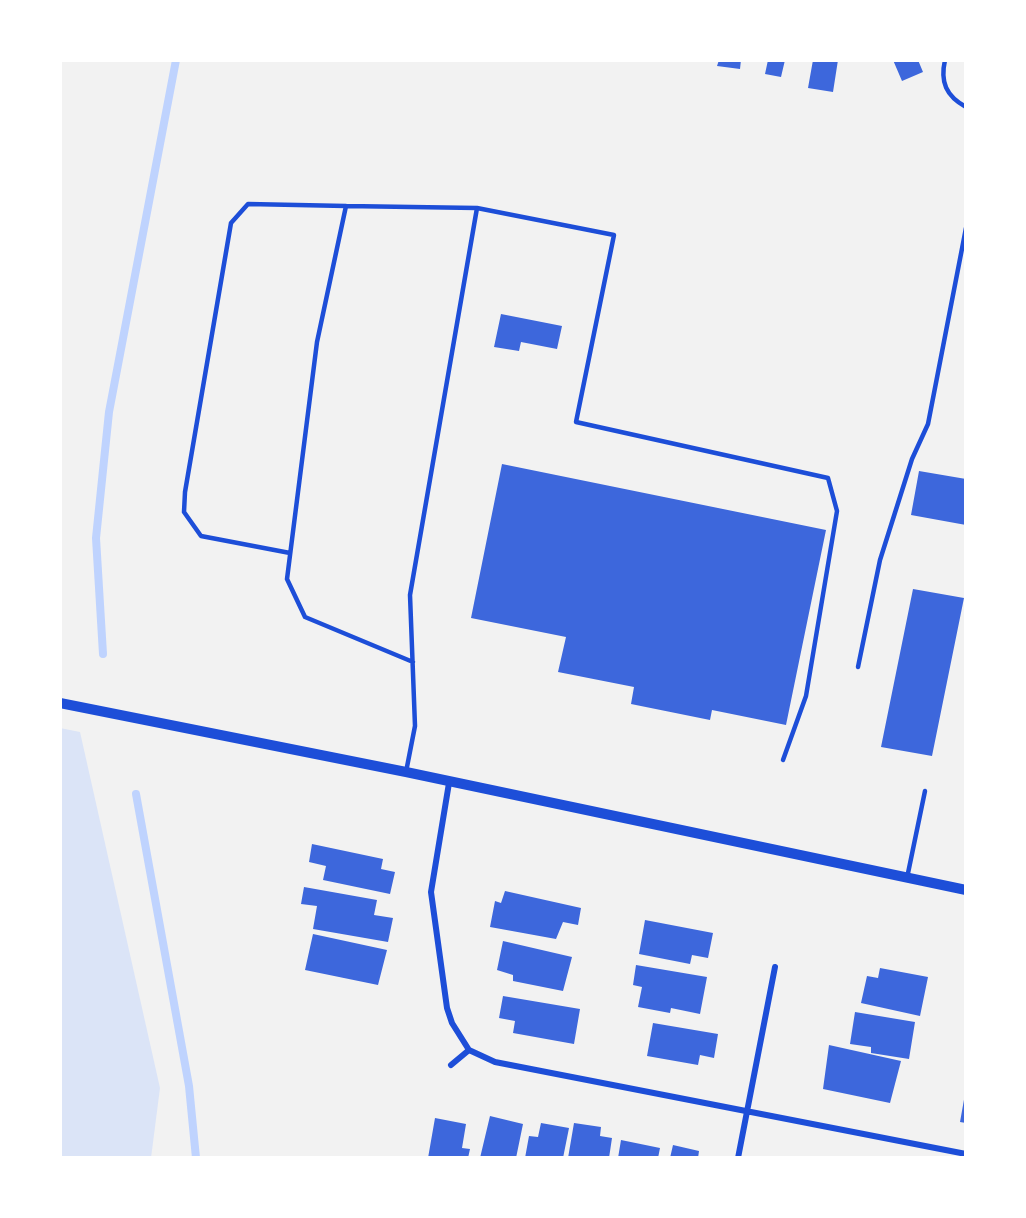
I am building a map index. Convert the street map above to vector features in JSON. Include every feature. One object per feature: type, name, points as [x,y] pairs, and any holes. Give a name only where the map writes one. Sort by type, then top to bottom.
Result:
[{"type":"street","points":[[60,703],[406,772],[449,783],[966,890]]},
{"type":"street","points":[[449,783],[431,892],[447,1008],[452,1023],[469,1050],[495,1062],[966,1154]]},
{"type":"street","points":[[738,1158],[775,967]]},
{"type":"street","points":[[451,1065],[469,1050]]},
{"type":"lane","points":[[945,60],[942,76],[953,99],[966,107]]},
{"type":"lane","points":[[290,553],[201,536],[184,512],[185,492],[231,223],[248,204],[477,208],[614,235],[576,422],[828,478],[837,512],[806,696],[783,760]]},
{"type":"lane","points":[[346,206],[317,342],[286,579],[305,616],[413,662]]},
{"type":"lane","points":[[406,772],[416,726],[410,595],[477,208]]},
{"type":"lane","points":[[858,667],[880,560],[912,459],[928,424],[966,228]]},
{"type":"lane","points":[[907,878],[925,791]]},
{"type":"shaded area","points":[[60,728],[80,732],[160,1088],[151,1158],[60,1158]]},
{"type":"building","points":[[719,60],[741,60],[740,69],[717,66]]},
{"type":"building","points":[[768,60],[785,60],[781,77],[765,74]]},
{"type":"building","points":[[813,60],[838,60],[833,92],[808,88]]},
{"type":"building","points":[[893,60],[918,60],[923,72],[902,81]]},
{"type":"building","points":[[501,314],[562,326],[557,349],[521,342],[519,351],[494,347]]},
{"type":"building","points":[[502,464],[826,530],[786,725],[712,710],[710,720],[631,704],[634,687],[558,672],[566,637],[471,618]]},
{"type":"building","points":[[919,471],[966,479],[966,525],[911,515]]},
{"type":"building","points":[[913,589],[964,598],[932,756],[881,747]]},
{"type":"building","points":[[312,844],[383,859],[381,869],[395,872],[390,894],[323,880],[326,866],[309,862]]},
{"type":"building","points":[[304,887],[377,900],[374,915],[393,918],[388,942],[313,929],[317,906],[301,904]]},
{"type":"building","points":[[505,891],[581,908],[578,925],[563,922],[556,939],[490,927],[495,901],[501,903]]},
{"type":"building","points":[[645,920],[713,933],[708,958],[692,955],[690,964],[639,954]]},
{"type":"building","points":[[313,934],[387,950],[378,985],[305,970]]},
{"type":"building","points":[[503,941],[572,957],[563,991],[513,981],[513,975],[497,970]]},
{"type":"building","points":[[636,965],[707,977],[700,1014],[671,1008],[670,1013],[638,1007],[642,987],[633,985]]},
{"type":"building","points":[[880,968],[928,977],[920,1016],[861,1003],[867,976],[878,978]]},
{"type":"building","points":[[503,996],[580,1009],[574,1044],[513,1033],[515,1021],[499,1018]]},
{"type":"building","points":[[855,1012],[915,1022],[909,1059],[871,1053],[871,1047],[850,1044]]},
{"type":"building","points":[[653,1023],[718,1034],[714,1058],[700,1055],[698,1065],[647,1056]]},
{"type":"building","points":[[829,1045],[901,1061],[890,1103],[823,1089]]},
{"type":"building","points":[[966,1095],[966,1123],[960,1122]]},
{"type":"building","points":[[490,1116],[523,1124],[516,1158],[480,1158]]},
{"type":"building","points":[[435,1118],[466,1124],[462,1148],[470,1149],[468,1158],[428,1158]]},
{"type":"building","points":[[541,1123],[569,1128],[563,1158],[525,1158],[529,1136],[538,1137]]},
{"type":"building","points":[[574,1123],[601,1127],[600,1136],[612,1138],[609,1158],[568,1158]]},
{"type":"building","points":[[621,1140],[660,1148],[658,1158],[618,1158]]},
{"type":"building","points":[[673,1145],[699,1151],[698,1158],[670,1158]]},
{"type":"waterway","points":[[103,654],[96,538],[109,412],[176,60]]},
{"type":"waterway","points":[[136,794],[189,1086],[196,1158]]}]
